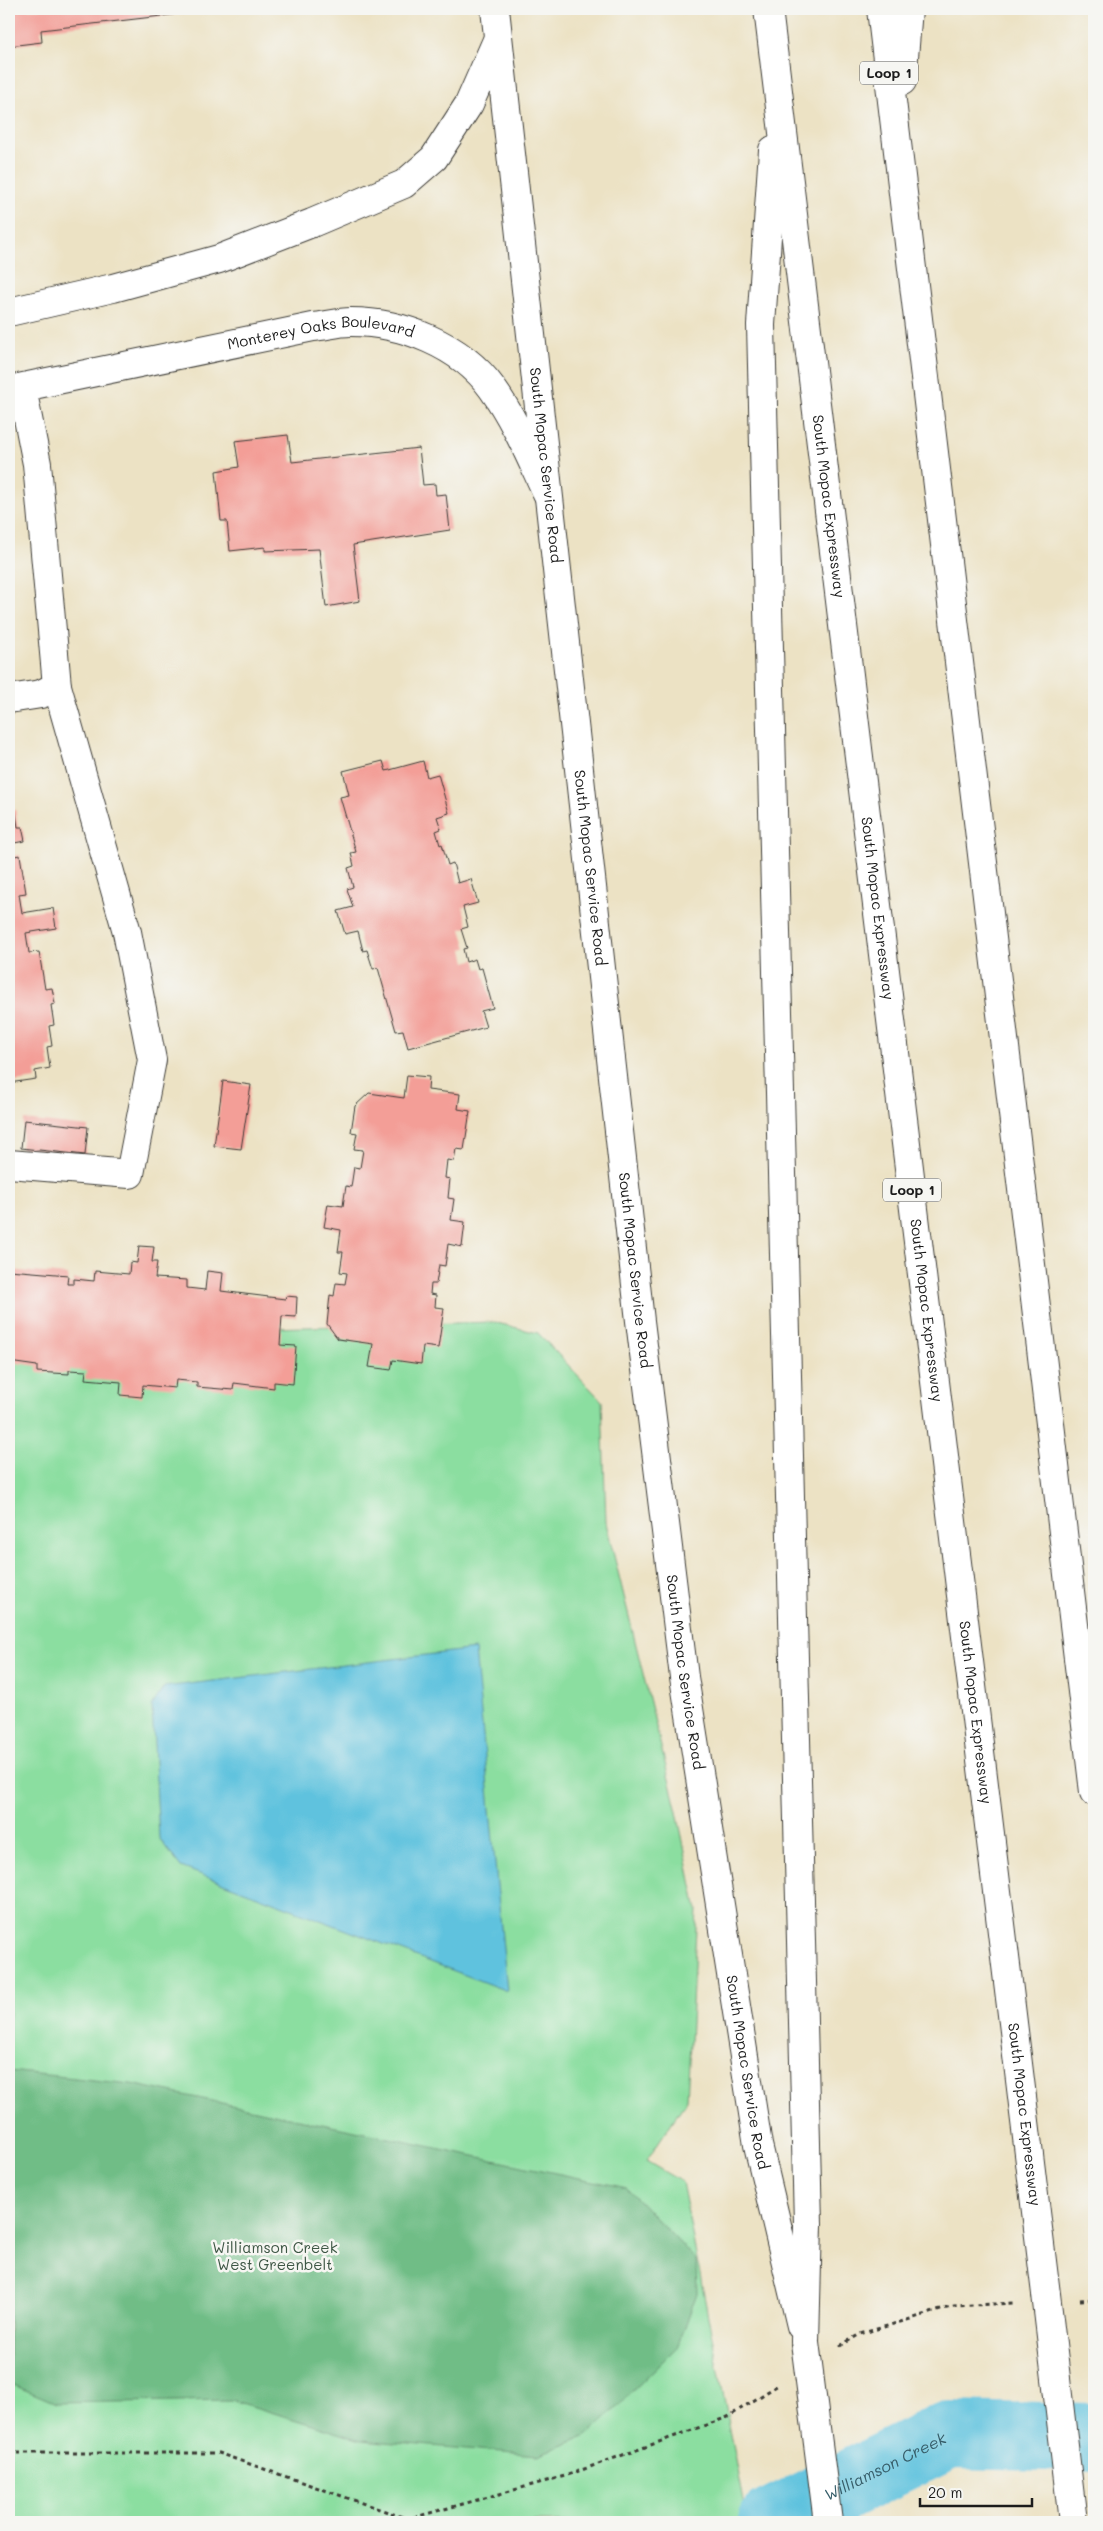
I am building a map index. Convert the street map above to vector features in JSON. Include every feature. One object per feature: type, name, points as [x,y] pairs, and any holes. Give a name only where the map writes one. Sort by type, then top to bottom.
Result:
[{"type":"main road","name":"South Mopac Service Road","points":[[495,9],[640,1321],[684,1676],[758,2145],[805,2342],[828,2522]]},
{"type":"main road","name":"South Mopac Expressway","points":[[768,9],[1073,2522]]},
{"type":"main road","name":"Loop 1","points":[[881,9],[1094,1792]]},
{"type":"main road","points":[[897,138],[908,9]]},
{"type":"main road","points":[[9,312],[113,288],[219,258],[312,223],[404,184],[434,158],[469,104],[498,38]]},
{"type":"main road","points":[[778,86],[761,325],[808,2224],[805,2342]]},
{"type":"main road","name":"Monterey Oaks Boulevard","points":[[15,389],[313,327],[350,322],[392,326],[430,338],[465,360],[491,386],[513,420],[550,498]]},
{"type":"main road","points":[[9,1164],[130,1174],[152,1060],[127,932],[57,686],[36,464],[15,389]]},
{"type":"main road","points":[[9,699],[42,694],[57,686]]},
{"type":"path","points":[[1076,2300],[1094,2299]]},
{"type":"path","points":[[835,2349],[860,2334],[954,2306],[1020,2303]]},
{"type":"path","points":[[9,2453],[218,2453],[408,2519],[565,2476],[728,2417],[786,2380]]},
{"type":"green space","name":"Williamson Creek West Greenbelt","points":[[9,1315],[120,1332],[493,1322],[538,1333],[602,1401],[606,1523],[677,1812],[697,1910],[687,2100],[646,2161],[682,2182],[748,2522],[9,2522]]},
{"type":"green space","name":"Williamson Creek West Greenbelt","points":[[9,2071],[131,2084],[627,2188],[696,2260],[697,2293],[678,2346],[587,2436],[538,2455],[361,2440],[232,2400],[56,2403],[9,2383]]},
{"type":"water","points":[[475,1649],[507,1991],[181,1867],[159,1838],[152,1706],[164,1687]]},
{"type":"building","points":[[9,9],[196,9],[196,12],[41,30],[42,42],[9,46]]},
{"type":"building","points":[[288,435],[292,462],[419,448],[423,485],[435,484],[436,495],[446,494],[450,530],[353,545],[360,601],[326,607],[319,549],[265,551],[265,547],[230,551],[227,521],[221,521],[216,471],[239,467],[235,441]]},
{"type":"building","points":[[383,761],[386,771],[423,761],[427,777],[438,774],[449,813],[437,817],[441,829],[436,831],[440,845],[442,844],[448,865],[453,863],[458,883],[471,879],[478,903],[463,907],[468,927],[461,929],[467,948],[463,949],[466,962],[475,959],[478,969],[482,968],[493,1008],[481,1011],[486,1027],[408,1048],[403,1030],[396,1031],[378,968],[373,969],[367,950],[363,951],[358,931],[345,934],[338,911],[353,907],[347,889],[353,887],[348,868],[354,866],[351,853],[356,852],[340,797],[349,795],[343,771]]},
{"type":"building","points":[[15,809],[18,827],[22,827],[25,841],[9,844],[9,810]]},
{"type":"building","points":[[20,855],[26,893],[19,894],[22,913],[53,908],[56,928],[26,933],[29,953],[39,952],[45,989],[52,988],[55,1004],[51,1005],[54,1025],[49,1026],[52,1046],[47,1047],[50,1068],[35,1071],[36,1079],[9,1083],[9,857]]},
{"type":"building","points":[[407,1075],[429,1077],[428,1090],[460,1094],[458,1109],[470,1111],[464,1150],[456,1149],[454,1161],[447,1160],[445,1178],[450,1179],[448,1198],[454,1199],[451,1220],[465,1222],[462,1247],[448,1244],[445,1266],[439,1265],[436,1284],[431,1284],[430,1294],[436,1295],[435,1307],[444,1308],[438,1348],[423,1346],[421,1364],[393,1360],[391,1370],[369,1367],[373,1344],[338,1339],[327,1324],[330,1295],[334,1296],[336,1283],[345,1284],[347,1273],[340,1272],[343,1252],[338,1252],[341,1230],[324,1227],[328,1204],[343,1206],[346,1186],[351,1187],[354,1167],[360,1168],[363,1150],[354,1149],[357,1133],[351,1132],[355,1106],[369,1093],[404,1098]]},
{"type":"building","points":[[223,1081],[251,1085],[241,1149],[214,1146]]},
{"type":"building","points":[[24,1120],[88,1127],[85,1155],[21,1148]]},
{"type":"building","points":[[139,1246],[154,1247],[152,1262],[157,1262],[155,1278],[187,1280],[187,1288],[205,1290],[207,1271],[223,1273],[221,1291],[285,1299],[286,1296],[297,1297],[296,1317],[282,1316],[280,1345],[296,1346],[293,1384],[274,1382],[274,1388],[234,1383],[233,1390],[197,1387],[197,1382],[176,1380],[175,1388],[143,1385],[142,1397],[120,1395],[121,1382],[85,1379],[86,1371],[69,1370],[69,1374],[37,1372],[37,1366],[9,1362],[9,1270],[68,1275],[67,1284],[74,1284],[74,1279],[94,1281],[95,1271],[129,1274],[130,1262],[137,1263]]},
{"type":"waterway","name":"Williamson Creek","points":[[772,2522],[949,2435],[1094,2438]]}]
